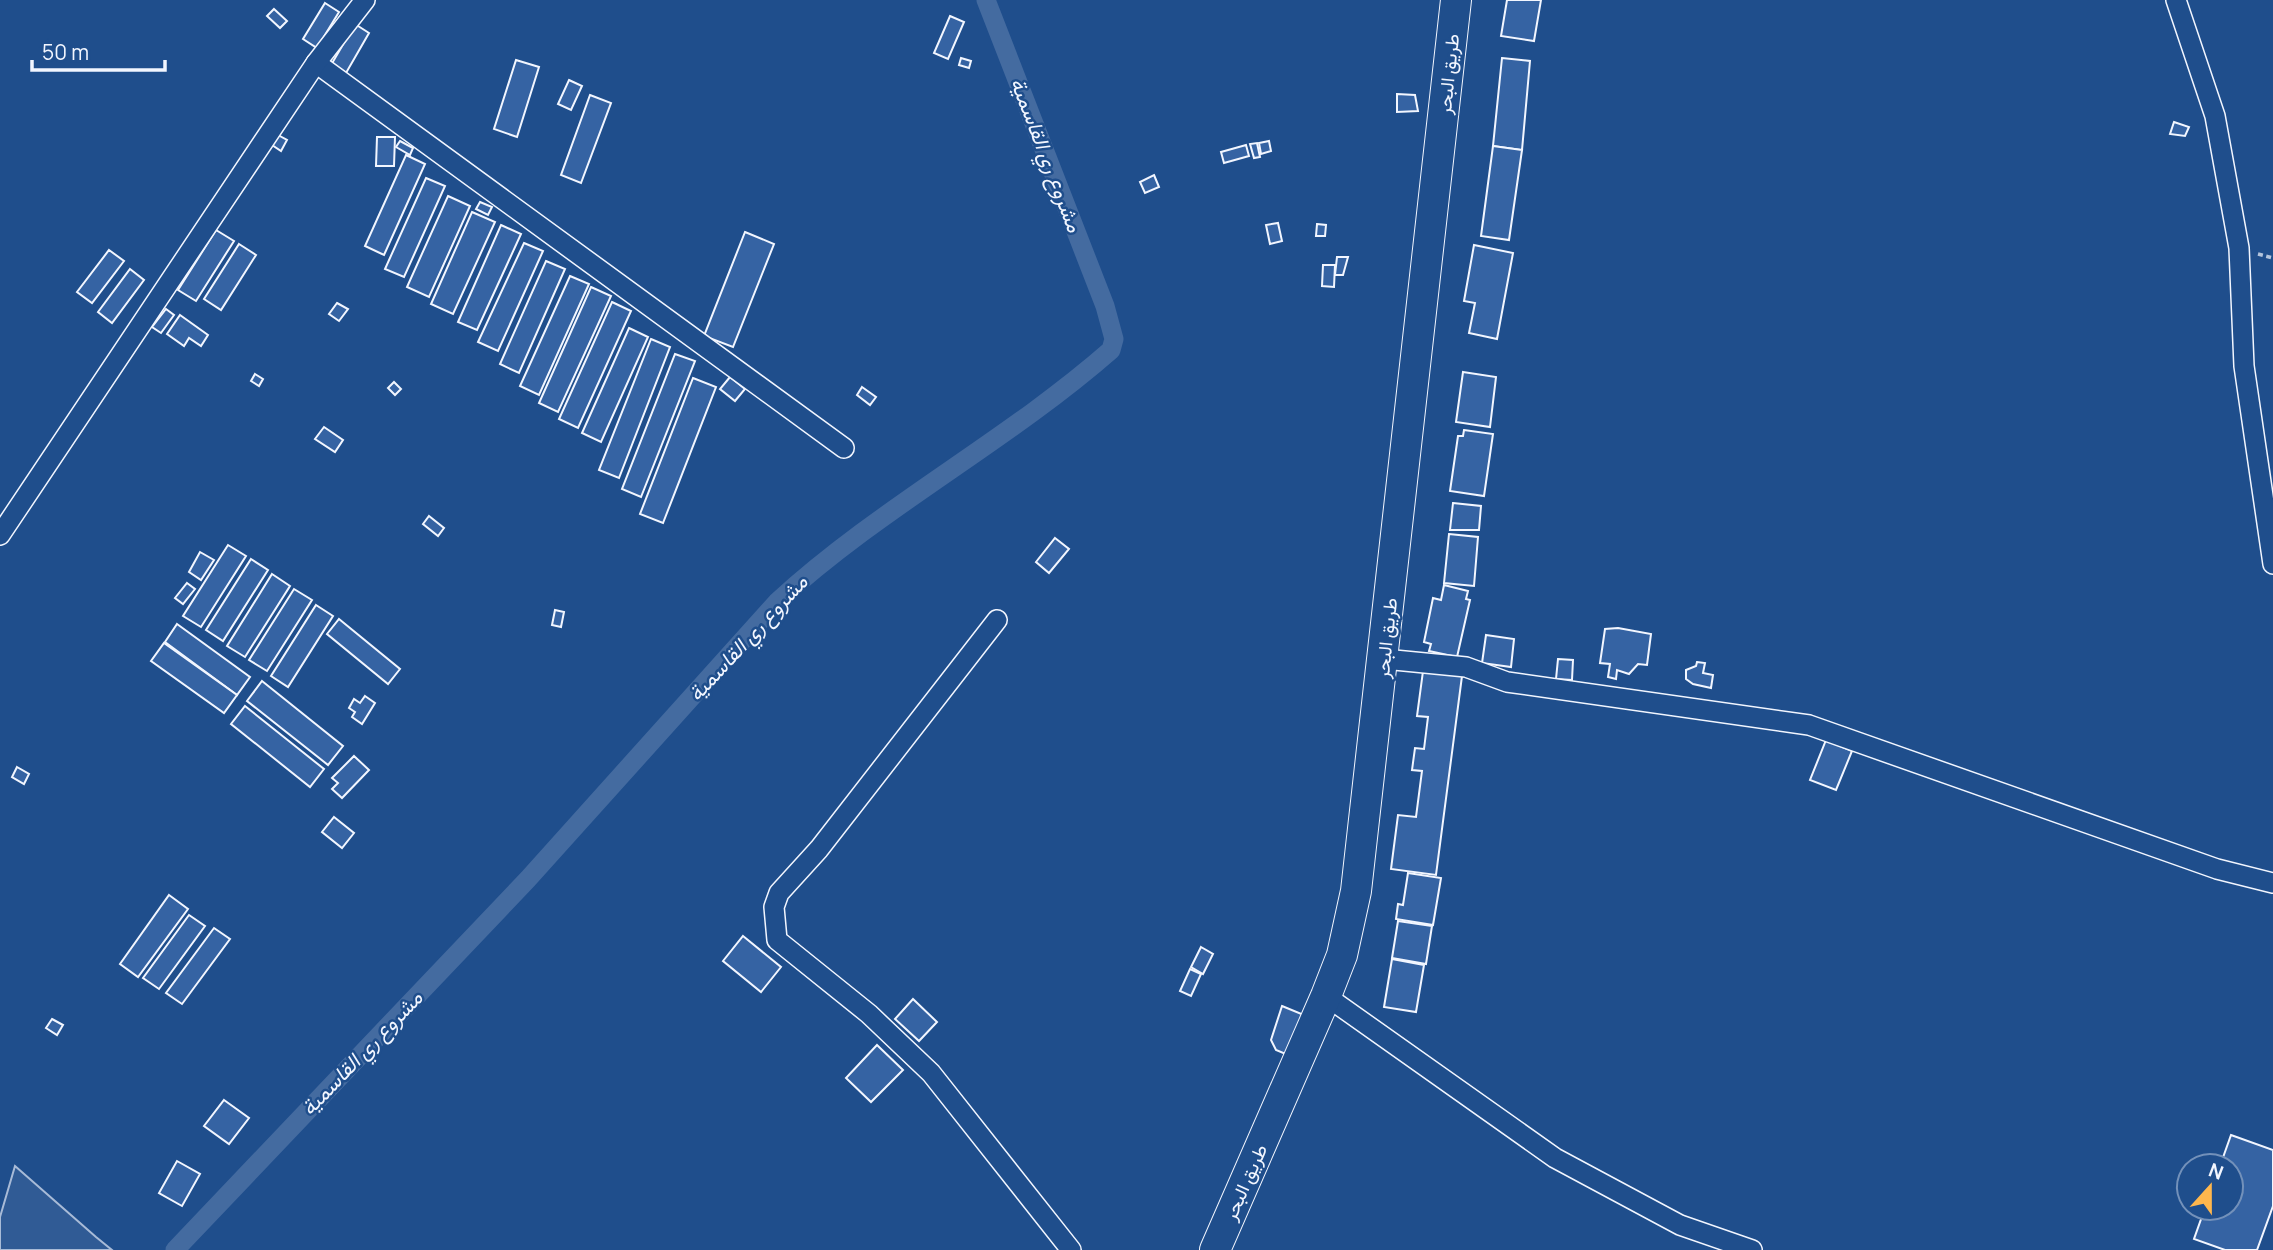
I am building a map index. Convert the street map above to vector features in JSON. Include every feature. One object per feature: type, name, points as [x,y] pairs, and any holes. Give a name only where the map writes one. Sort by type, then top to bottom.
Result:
[{"type":"highway","name":"طريق البحر","points":[[1215,1250],[1326,996],[1342,955],[1356,891],[1456,0]]},
{"type":"street","points":[[0,535],[316,63],[365,0]]},
{"type":"street","points":[[2176,0],[2215,116],[2239,248],[2244,366],[2273,564]]},
{"type":"street","points":[[316,63],[844,448]]},
{"type":"street","points":[[997,620],[818,849],[779,893],[774,906],[777,940],[869,1014],[931,1073],[1071,1250]]},
{"type":"street","points":[[1384,659],[1466,667],[1507,682],[1809,725],[2193,861],[2273,883]]},
{"type":"street","points":[[1326,996],[1555,1158],[1681,1225],[1752,1250]]},
{"type":"shaded area","points":[[15,1166],[112,1250],[0,1250],[0,1217]]},
{"type":"building","points":[[1507,0],[1541,0],[1534,41],[1501,36]]},
{"type":"building","points":[[325,3],[339,12],[317,48],[303,39]]},
{"type":"building","points":[[274,9],[287,21],[280,28],[267,16]]},
{"type":"building","points":[[950,16],[964,22],[948,59],[934,53]]},
{"type":"building","points":[[355,24],[369,33],[346,73],[331,65]]},
{"type":"building","points":[[961,58],[971,61],[969,68],[959,65]]},
{"type":"building","points":[[1502,58],[1530,61],[1522,150],[1493,146]]},
{"type":"building","points":[[516,60],[539,67],[517,137],[494,129]]},
{"type":"building","points":[[569,80],[582,86],[571,110],[558,104]]},
{"type":"building","points":[[1397,94],[1415,95],[1418,111],[1397,112]]},
{"type":"building","points":[[590,95],[611,103],[581,183],[561,175]]},
{"type":"building","points":[[2174,122],[2189,127],[2185,136],[2170,134]]},
{"type":"building","points":[[278,135],[287,140],[281,151],[272,145]]},
{"type":"building","points":[[377,137],[395,137],[394,166],[376,166]]},
{"type":"building","points":[[400,141],[413,148],[410,155],[396,147]]},
{"type":"building","points":[[1269,141],[1271,151],[1261,154],[1259,143]]},
{"type":"building","points":[[1257,143],[1260,157],[1254,158],[1250,144]]},
{"type":"building","points":[[1246,145],[1249,156],[1224,163],[1221,152]]},
{"type":"building","points":[[1493,146],[1522,150],[1509,240],[1481,236]]},
{"type":"building","points":[[406,155],[425,164],[384,255],[365,246]]},
{"type":"building","points":[[1154,175],[1159,187],[1145,193],[1140,182]]},
{"type":"building","points":[[426,178],[445,186],[404,277],[385,269]]},
{"type":"building","points":[[448,196],[470,206],[429,297],[407,287]]},
{"type":"building","points":[[480,202],[492,207],[488,215],[476,209]]},
{"type":"building","points":[[472,212],[495,222],[453,314],[431,304]]},
{"type":"building","points":[[1278,223],[1282,241],[1270,244],[1266,225]]},
{"type":"building","points":[[1317,224],[1326,225],[1325,236],[1316,236]]},
{"type":"building","points":[[501,225],[521,234],[477,330],[458,322]]},
{"type":"building","points":[[216,230],[234,241],[196,301],[178,290]]},
{"type":"building","points":[[745,232],[774,244],[733,347],[704,336]]},
{"type":"building","points":[[524,243],[543,251],[498,351],[478,342]]},
{"type":"building","points":[[239,244],[256,255],[221,310],[204,299]]},
{"type":"building","points":[[1474,245],[1513,253],[1497,339],[1469,333],[1475,303],[1464,301]]},
{"type":"building","points":[[109,250],[124,261],[92,303],[77,292]]},
{"type":"building","points":[[1337,257],[1348,257],[1343,275],[1335,275]]},
{"type":"building","points":[[546,261],[565,269],[519,373],[500,364]]},
{"type":"building","points":[[1323,265],[1335,265],[1334,287],[1322,286]]},
{"type":"building","points":[[130,269],[144,280],[112,323],[98,312]]},
{"type":"building","points":[[570,276],[589,284],[539,395],[520,386]]},
{"type":"building","points":[[591,287],[611,296],[558,412],[539,403]]},
{"type":"building","points":[[612,302],[631,311],[578,428],[559,419]]},
{"type":"building","points":[[337,303],[348,309],[339,321],[329,314]]},
{"type":"building","points":[[166,309],[174,315],[161,333],[152,327]]},
{"type":"building","points":[[180,315],[208,335],[201,346],[189,338],[184,346],[167,334]]},
{"type":"building","points":[[629,328],[648,337],[601,442],[582,433]]},
{"type":"building","points":[[651,339],[670,347],[619,478],[599,470]]},
{"type":"building","points":[[675,354],[695,361],[641,497],[622,489]]},
{"type":"building","points":[[1463,372],[1496,377],[1490,427],[1456,422]]},
{"type":"building","points":[[255,374],[263,379],[259,386],[251,381]]},
{"type":"building","points":[[730,377],[745,389],[735,401],[720,389]]},
{"type":"building","points":[[693,378],[716,387],[663,523],[640,514]]},
{"type":"building","points":[[394,382],[401,389],[395,395],[388,388]]},
{"type":"building","points":[[862,387],[876,397],[870,405],[857,395]]},
{"type":"building","points":[[324,427],[343,440],[335,452],[315,439]]},
{"type":"building","points":[[1464,430],[1493,434],[1484,496],[1450,491],[1458,436],[1463,436]]},
{"type":"building","points":[[1453,503],[1481,506],[1479,530],[1450,530]]},
{"type":"building","points":[[429,516],[444,528],[438,536],[423,524]]},
{"type":"building","points":[[1449,534],[1478,537],[1474,586],[1444,583]]},
{"type":"building","points":[[1055,538],[1069,549],[1049,573],[1036,562]]},
{"type":"building","points":[[228,545],[246,556],[201,627],[183,616]]},
{"type":"building","points":[[200,552],[214,560],[201,580],[189,572]]},
{"type":"building","points":[[251,559],[268,570],[223,641],[206,630]]},
{"type":"building","points":[[272,574],[290,586],[245,657],[227,646]]},
{"type":"building","points":[[187,583],[195,589],[183,604],[175,598]]},
{"type":"building","points":[[1444,585],[1468,591],[1466,599],[1470,600],[1457,657],[1429,651],[1431,644],[1424,642],[1433,598],[1441,600]]},
{"type":"building","points":[[294,589],[312,600],[267,671],[249,660]]},
{"type":"building","points":[[316,605],[333,616],[288,687],[271,676]]},
{"type":"building","points":[[555,610],[564,612],[561,627],[552,625]]},
{"type":"building","points":[[339,619],[400,669],[388,684],[327,634]]},
{"type":"building","points":[[177,624],[250,677],[237,695],[165,642]]},
{"type":"building","points":[[1618,628],[1651,634],[1647,665],[1638,664],[1629,674],[1617,670],[1616,679],[1608,677],[1610,664],[1600,663],[1605,629]]},
{"type":"building","points":[[1486,635],[1514,639],[1511,667],[1482,663]]},
{"type":"building","points":[[164,643],[237,695],[224,713],[151,661]]},
{"type":"building","points":[[1558,659],[1573,660],[1572,680],[1556,679]]},
{"type":"building","points":[[1697,662],[1705,663],[1703,673],[1713,675],[1711,688],[1693,684],[1686,679],[1686,670],[1696,666]]},
{"type":"building","points":[[1423,671],[1462,676],[1436,875],[1391,869],[1398,815],[1416,817],[1422,771],[1412,770],[1415,748],[1424,749],[1428,717],[1417,716]]},
{"type":"building","points":[[262,681],[343,746],[328,765],[247,701]]},
{"type":"building","points":[[365,696],[375,703],[362,724],[352,717],[355,712],[349,708],[354,699],[360,703]]},
{"type":"building","points":[[245,706],[324,769],[310,787],[231,724]]},
{"type":"building","points":[[1826,740],[1852,751],[1836,790],[1810,780]]},
{"type":"building","points":[[354,756],[369,770],[342,798],[332,789],[338,783],[332,778]]},
{"type":"building","points":[[17,767],[29,774],[24,784],[12,777]]},
{"type":"building","points":[[334,817],[354,833],[342,848],[322,832]]},
{"type":"building","points":[[1408,873],[1441,878],[1433,925],[1396,919],[1398,904],[1403,905]]},
{"type":"building","points":[[169,895],[188,909],[138,977],[120,964]]},
{"type":"building","points":[[189,915],[205,926],[159,989],[143,978]]},
{"type":"building","points":[[1398,921],[1432,926],[1426,964],[1392,958]]},
{"type":"building","points":[[214,928],[230,939],[182,1004],[166,993]]},
{"type":"building","points":[[743,936],[781,967],[761,992],[723,961]]},
{"type":"building","points":[[1201,947],[1213,954],[1203,974],[1191,967]]},
{"type":"building","points":[[1392,959],[1424,965],[1416,1012],[1384,1007]]},
{"type":"building","points":[[1190,969],[1201,974],[1191,996],[1180,991]]},
{"type":"building","points":[[913,999],[937,1022],[919,1041],[895,1019]]},
{"type":"building","points":[[1282,1006],[1304,1015],[1288,1055],[1276,1050],[1271,1040]]},
{"type":"building","points":[[52,1019],[63,1025],[57,1035],[46,1028]]},
{"type":"building","points":[[877,1045],[903,1070],[871,1102],[846,1078]]},
{"type":"building","points":[[224,1100],[249,1118],[229,1144],[204,1126]]},
{"type":"building","points":[[2231,1135],[2273,1150],[2273,1206],[2257,1250],[2225,1250],[2194,1239],[2200,1222],[2245,1222],[2245,1152],[2225,1152]]},
{"type":"building","points":[[177,1161],[200,1174],[182,1206],[159,1193]]},
{"type":"waterway","name":"مشروع ري القاسمية","points":[[175,1250],[528,879],[777,602],[857,536],[1029,415],[1111,350],[1114,339],[1105,306],[986,0]]}]
